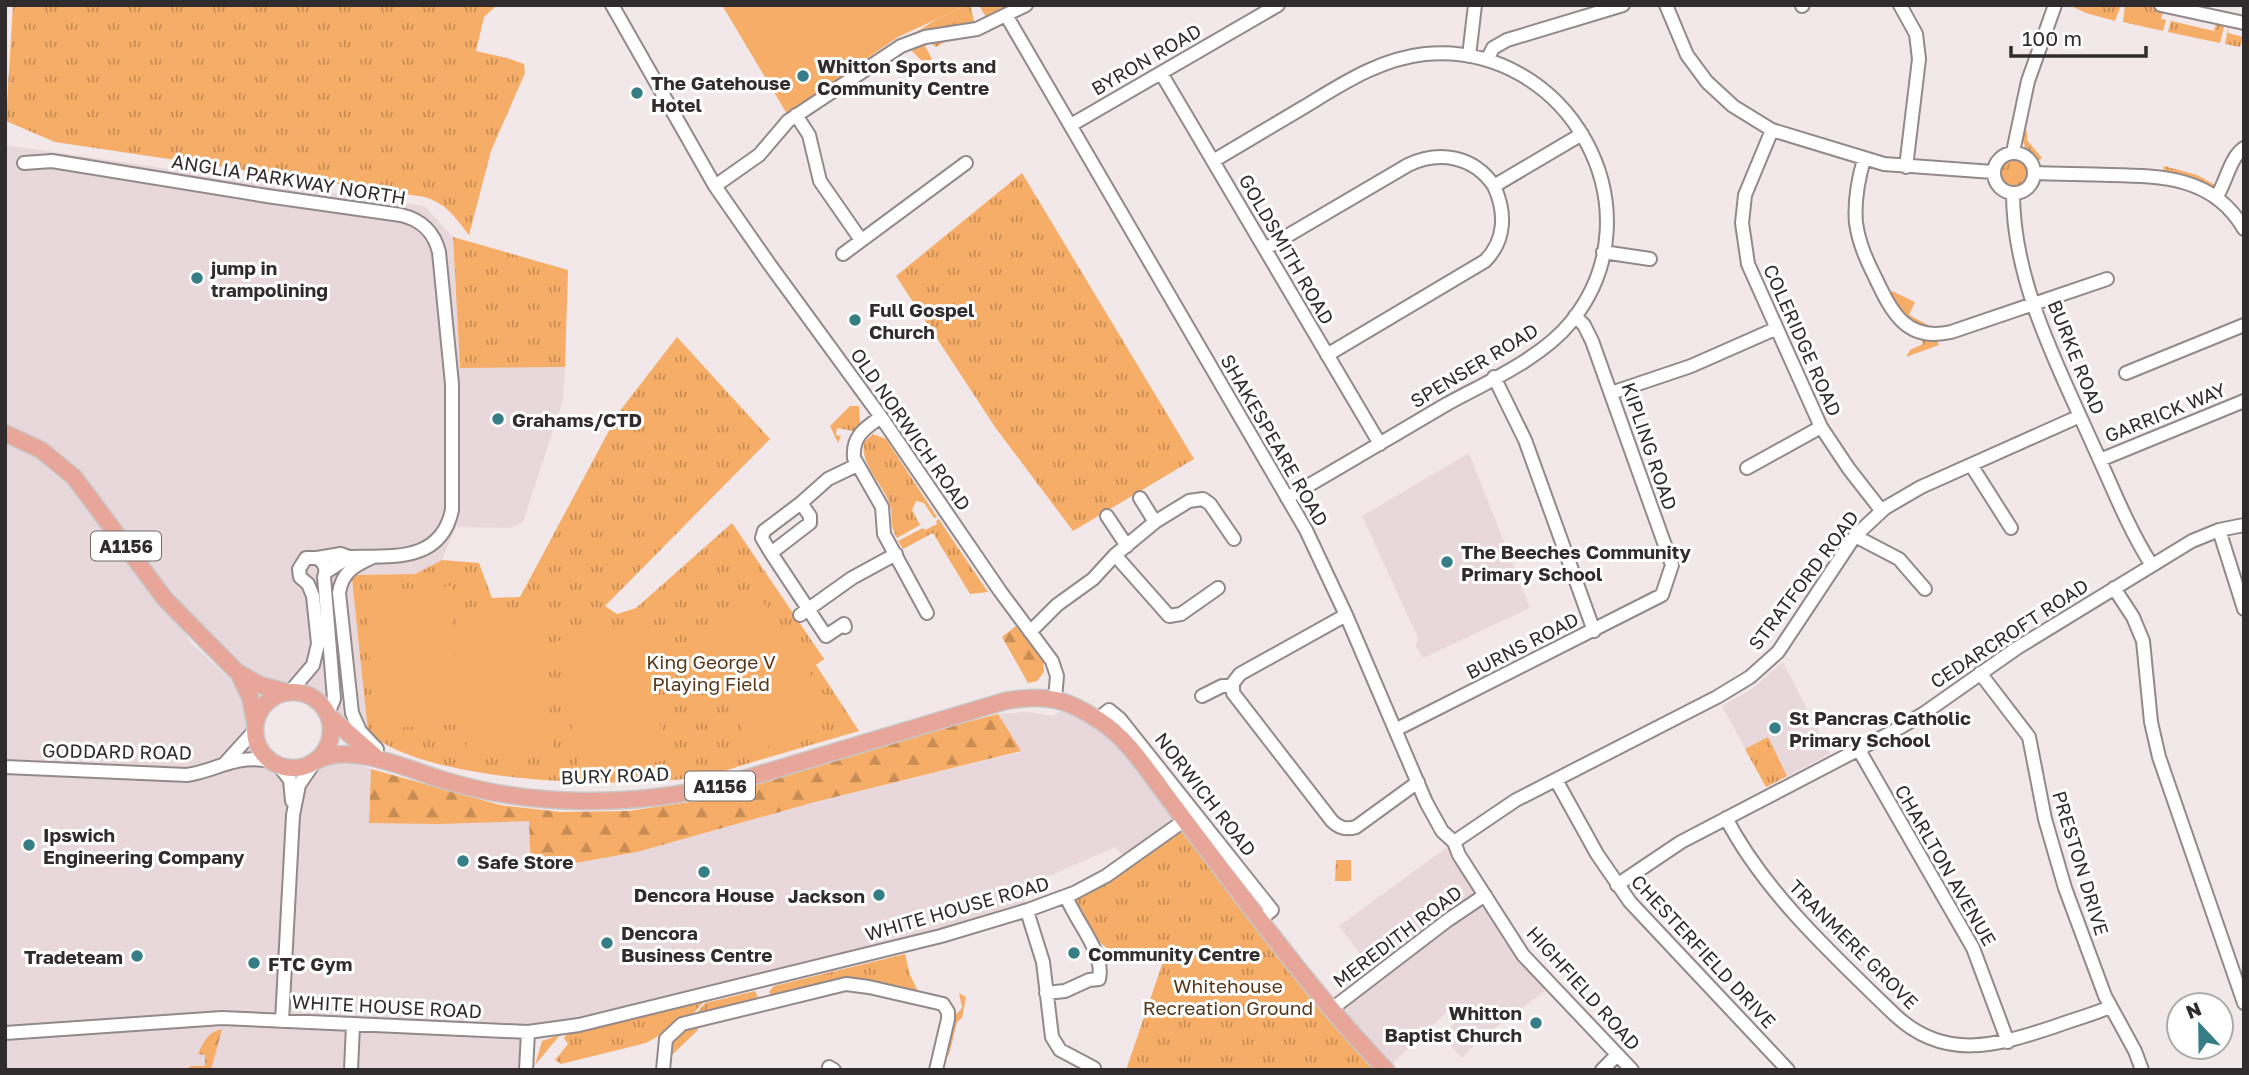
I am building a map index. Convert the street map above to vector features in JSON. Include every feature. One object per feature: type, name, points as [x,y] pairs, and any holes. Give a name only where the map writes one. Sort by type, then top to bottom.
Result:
[{"type":"main road","name":"A1156","points":[[5,433],[41,450],[74,477],[165,599],[237,672]]},
{"type":"main road","points":[[237,672],[260,685],[308,694],[317,699],[332,724],[331,741],[315,762],[293,769],[275,763],[259,748],[253,705],[237,672]]},
{"type":"main road","points":[[255,728],[260,711],[266,703],[288,692]]},
{"type":"main road","name":"BURY ROAD","points":[[315,762],[332,754],[378,759],[445,780],[512,794],[575,800],[644,798],[727,784],[992,704],[1024,697],[1055,698]]},
{"type":"main road","name":"NORWICH ROAD","points":[[1055,698],[1098,719],[1116,733],[1143,763],[1297,966],[1360,1043],[1386,1070]]},
{"type":"main road","name":"BURY ROAD","points":[[329,715],[378,759]]},
{"type":"street","name":"OLD NORWICH ROAD","points":[[612,5],[715,186],[1055,666],[1055,698]]},
{"type":"street","points":[[715,186],[759,155],[783,125],[796,115],[901,46],[925,37],[977,29],[1026,5]]},
{"type":"street","name":"BYRON ROAD","points":[[1070,125],[1278,5]]},
{"type":"street","points":[[1468,56],[1475,5]]},
{"type":"street","points":[[1487,60],[1493,48],[1507,40],[1623,5]]},
{"type":"street","points":[[1666,5],[1687,55],[1707,82],[1733,106],[1772,130],[1864,159],[1906,167],[1993,173]]},
{"type":"street","points":[[1900,5],[1916,34],[1919,59],[1906,167]]},
{"type":"street","points":[[2014,152],[2028,81],[2055,5]]},
{"type":"street","points":[[2161,5],[2244,23]]},
{"type":"street","name":"SHAKESPEARE ROAD","points":[[1006,15],[1322,562],[1418,782],[1442,831],[1454,842],[1459,855],[1485,895]]},
{"type":"street","name":"SPENSER ROAD","points":[[1213,161],[1378,66],[1424,54],[1468,56],[1487,60],[1519,73],[1542,88],[1569,115],[1597,163],[1605,215],[1603,252],[1593,285],[1575,316],[1552,341],[1287,498]]},
{"type":"street","name":"GOLDSMITH ROAD","points":[[1161,73],[1380,444]]},
{"type":"street","points":[[796,115],[809,135],[820,181],[861,240]]},
{"type":"street","name":"COLERIDGE ROAD","points":[[1772,130],[1745,195],[1742,223],[1748,264],[1821,427],[1881,510]]},
{"type":"street","points":[[1494,186],[1582,134]]},
{"type":"street","points":[[2216,198],[2226,183],[2235,156],[2244,148]]},
{"type":"street","points":[[2014,152],[2028,158],[2034,173],[2028,188],[2013,193],[1997,184],[1993,173],[1997,161],[2007,153],[2014,152]]},
{"type":"street","points":[[1265,249],[1423,158],[1440,156],[1463,161],[1484,173],[1494,186],[1500,200],[1503,221],[1500,239],[1490,256],[1481,264],[1327,355]]},
{"type":"street","points":[[1864,159],[1856,198],[1859,239],[1886,301],[1905,324],[1921,333],[1944,333],[2107,278]]},
{"type":"street","name":"ANGLIA PARKWAY NORTH","points":[[24,163],[52,161],[401,215],[414,219],[429,230],[439,252],[452,384],[452,510],[448,525],[442,535],[428,547],[413,553],[378,556],[341,554],[317,558]]},
{"type":"street","points":[[844,254],[967,163]]},
{"type":"street","points":[[2034,173],[2169,177],[2189,183],[2216,198],[2231,211],[2244,229]]},
{"type":"street","name":"BURKE ROAD","points":[[2013,193],[2018,253],[2034,303],[2127,523],[2151,564]]},
{"type":"street","points":[[1603,252],[1650,259]]},
{"type":"street","name":"KIPLING ROAD","points":[[1575,316],[1590,335],[1672,565],[1663,593]]},
{"type":"street","points":[[2126,373],[2244,325]]},
{"type":"street","points":[[1611,393],[1691,366],[1775,328]]},
{"type":"street","points":[[1494,377],[1525,440],[1594,631]]},
{"type":"street","name":"GARRICK WAY","points":[[2100,460],[2244,401]]},
{"type":"street","name":"STRATFORD ROAD","points":[[1454,842],[1496,812],[1717,697],[1750,677],[1778,652],[1856,536],[1881,510],[1921,487],[2081,416]]},
{"type":"street","points":[[881,417],[858,436],[853,454],[882,507],[882,528],[927,613]]},
{"type":"street","points":[[1747,468],[1821,427]]},
{"type":"street","points":[[845,627],[844,624],[826,636],[805,612],[762,538],[764,531],[828,479],[857,465]]},
{"type":"street","points":[[1971,465],[2011,528]]},
{"type":"street","points":[[1140,499],[1155,522]]},
{"type":"street","points":[[1030,632],[1057,605],[1099,573],[1115,555],[1155,522],[1189,501],[1203,499],[1214,507],[1234,539]]},
{"type":"street","points":[[771,552],[810,523],[810,516],[801,503]]},
{"type":"street","points":[[1107,516],[1127,546]]},
{"type":"street","name":"CEDARCROFT ROAD","points":[[1617,885],[1681,842],[1859,750],[1923,713],[1980,673],[2151,564],[2192,541],[2219,530],[2244,525]]},
{"type":"street","points":[[2219,530],[2244,609]]},
{"type":"street","points":[[1856,536],[1899,559],[1925,590]]},
{"type":"street","points":[[805,612],[852,578],[896,554]]},
{"type":"street","points":[[1115,555],[1169,616],[1181,614],[1218,588]]},
{"type":"street","points":[[308,584],[317,584],[349,556]]},
{"type":"street","points":[[378,556],[350,569],[343,576],[339,593],[352,713],[364,736],[394,764]]},
{"type":"street","points":[[288,692],[313,665],[317,649],[315,604],[308,584],[300,577],[300,565],[306,558],[317,558],[324,564],[325,575],[334,699],[329,715]]},
{"type":"street","points":[[2114,588],[2140,629],[2158,757],[2244,1003]]},
{"type":"street","name":"BURNS ROAD","points":[[1395,730],[1657,600],[1663,593]]},
{"type":"street","points":[[1346,615],[1240,674],[1232,686],[1235,697],[1332,821],[1339,826],[1356,827],[1418,782]]},
{"type":"street","name":"PRESTON DRIVE","points":[[1980,673],[2029,737],[2041,801],[2059,867],[2109,1007],[2142,1070]]},
{"type":"street","points":[[1202,696],[1222,686],[1232,686]]},
{"type":"street","name":"NORWICH ROAD","points":[[1098,719],[1109,710],[1120,719],[1272,910],[1264,923]]},
{"type":"street","name":"GODDARD ROAD","points":[[226,762],[255,728]]},
{"type":"street","name":"CHARLTON AVENUE","points":[[1859,750],[1966,935],[2008,1042]]},
{"type":"street","name":"GODDARD ROAD","points":[[5,767],[187,775],[209,770],[226,762],[251,758],[275,763]]},
{"type":"street","points":[[293,815],[299,785],[315,762]]},
{"type":"street","points":[[275,763],[290,780],[293,815],[282,1021]]},
{"type":"street","name":"CHESTERFIELD DRIVE","points":[[1556,780],[1586,836],[1617,885],[1655,931],[1788,1070]]},
{"type":"street","name":"TRANMERE GROVE","points":[[1726,818],[1746,855],[1770,887],[1902,1021],[1925,1036],[1949,1044],[1982,1046],[2008,1042],[2109,1007]]},
{"type":"street","name":"WHITE HOUSE ROAD","points":[[5,1034],[222,1018],[528,1032],[579,1025],[940,936],[1027,911],[1106,876],[1185,820]]},
{"type":"street","name":"MEREDITH ROAD","points":[[1333,1009],[1448,920],[1485,895]]},
{"type":"street","name":"HIGHFIELD ROAD","points":[[1485,895],[1523,956],[1632,1070]]},
{"type":"street","points":[[1046,993],[1065,991],[1089,980],[1099,979],[1101,971],[1100,957],[1066,896]]},
{"type":"street","points":[[1027,911],[1041,951],[1050,1033],[1060,1050],[1094,1068]]},
{"type":"street","points":[[761,979],[766,1002]]},
{"type":"street","points":[[663,1070],[666,1039],[674,1029],[687,1022],[833,986],[851,984],[939,1002],[947,1009],[948,1018],[936,1070]]},
{"type":"street","points":[[351,1070],[353,1025]]},
{"type":"street","points":[[526,1070],[528,1032]]},
{"type":"street","points":[[1602,1070],[1617,1055]]},
{"type":"shaded area","points":[[5,145],[424,206],[453,237],[460,367],[565,367],[563,400],[523,522],[510,528],[456,527],[442,560],[415,574],[358,575],[352,579],[368,732],[327,707],[238,671],[165,599],[190,642],[234,683],[266,703],[260,711],[255,733],[259,748],[272,762],[293,769],[341,754],[371,769],[369,818],[529,821],[532,871],[637,852],[815,802],[1020,752],[998,714],[1029,712],[1051,716],[1076,706],[1098,719],[1185,820],[1128,861],[1115,847],[1022,888],[1027,911],[529,1032],[526,1070],[5,1070]]},
{"type":"shaded area","name":"The Beeches Community Primary School","points":[[1469,453],[1530,608],[1423,658],[1416,646],[1418,638],[1362,516]]},
{"type":"shaded area","name":"St Pancras Catholic Primary School","points":[[1783,662],[1830,754],[1766,787],[1722,706],[1752,689]]},
{"type":"shaded area","points":[[1454,842],[1485,895],[1553,985],[1479,1040],[1462,1058],[1442,1037],[1458,1019],[1449,1010],[1386,1070],[1333,1008],[1376,975],[1339,926]]},
{"type":"green space","points":[[13,5],[497,5],[484,17],[476,51],[524,64],[525,73],[491,151],[469,235],[445,208],[425,197],[55,142],[6,121]]},
{"type":"green space","name":"Whitton Sports and Community Centre","points":[[722,5],[967,5],[898,37],[787,114]]},
{"type":"green space","points":[[970,5],[975,24],[897,44],[937,19]]},
{"type":"green space","points":[[979,5],[1014,5],[987,19]]},
{"type":"green space","points":[[2069,5],[2121,5],[2115,21]]},
{"type":"green space","points":[[2125,5],[2164,9],[2161,19],[2166,20],[2163,31],[2123,22]]},
{"type":"green space","points":[[2171,21],[2214,31],[2217,21],[2225,23],[2220,43],[2168,32]]},
{"type":"green space","points":[[2229,23],[2228,33],[2243,37],[2240,47],[2225,44]]},
{"type":"green space","points":[[950,39],[936,47],[931,43],[925,46],[932,59],[924,63],[912,51],[907,50],[928,42]]},
{"type":"green space","points":[[2022,130],[2027,131],[2027,140],[2042,158],[2037,162],[2024,144]]},
{"type":"green space","points":[[2014,158],[2024,162],[2028,172],[2024,182],[2014,186],[2004,182],[2000,172],[2004,162]]},
{"type":"green space","points":[[2164,166],[2197,175],[2217,186],[2163,172]]},
{"type":"green space","points":[[1022,173],[1194,459],[1073,531],[995,427],[896,276]]},
{"type":"green space","points":[[453,237],[568,270],[565,367],[460,368]]},
{"type":"green space","points":[[1892,291],[1915,302],[1909,315],[1930,326],[1927,330],[1912,325],[1889,298]]},
{"type":"green space","points":[[1919,335],[1936,338],[1939,345],[1906,357],[1910,350],[1923,344]]},
{"type":"green space","name":"King George V Playing Field","points":[[677,337],[770,439],[605,606],[617,614],[636,608],[732,523],[824,659],[816,665],[859,731],[705,776],[629,782],[530,779],[480,772],[434,763],[396,749],[368,732],[352,579],[357,575],[415,574],[442,560],[479,563],[492,598],[520,597],[619,412]]},
{"type":"green space","points":[[850,406],[859,406],[860,423],[853,431],[837,428],[836,435],[841,436],[838,443],[830,426]]},
{"type":"green space","points":[[873,434],[886,439],[937,517],[934,518],[924,503],[916,501],[912,510],[920,525],[897,538],[887,497],[865,459],[864,442]]},
{"type":"green space","points":[[939,519],[988,592],[970,594],[933,533],[903,549],[898,541],[937,524]]},
{"type":"green space","points":[[451,586],[460,724],[374,729],[366,591]]},
{"type":"green space","points":[[758,594],[831,705],[758,753],[685,642]]},
{"type":"green space","points":[[544,614],[552,749],[467,754],[459,619]]},
{"type":"green space","points":[[1016,626],[1043,661],[1044,672],[1037,681],[1028,683],[1002,637]]},
{"type":"green space","points":[[644,627],[666,760],[580,775],[557,641]]},
{"type":"green space","points":[[998,714],[1021,751],[815,802],[637,852],[531,871],[529,821],[369,823],[371,769],[500,805],[561,812],[628,811],[717,798],[867,748]]},
{"type":"green space","points":[[1768,737],[1787,776],[1766,787],[1745,749]]},
{"type":"green space","name":"Whitehouse Recreation Ground","points":[[1185,820],[1386,1070],[1126,1070],[1164,959],[1158,949],[1115,955],[1096,939],[1075,899]]},
{"type":"green space","points":[[1336,860],[1351,860],[1351,881],[1335,881]]},
{"type":"green space","points":[[1223,953],[1227,963],[1243,967],[1230,981],[1195,973],[1198,960]]},
{"type":"green space","points":[[905,954],[910,975],[920,995],[872,984],[773,996],[769,992],[774,986]]},
{"type":"green space","points":[[755,991],[758,997],[750,1000],[750,1003],[697,1017],[696,1014],[705,1003]]},
{"type":"green space","points":[[959,993],[966,997],[962,1018],[957,1022],[949,1055],[946,1055],[952,1019],[962,1008]]},
{"type":"green space","points":[[701,999],[704,1001],[693,1014],[676,1020],[662,1034],[646,1043],[561,1064],[555,1060],[568,1044],[564,1038],[568,1033]]},
{"type":"green space","points":[[696,1023],[698,1030],[673,1054],[668,1054],[672,1037]]},
{"type":"green space","points":[[222,1029],[211,1070],[184,1070],[191,1066],[205,1066],[205,1055],[198,1054],[202,1045],[213,1032]]},
{"type":"green space","points":[[560,1035],[535,1065],[542,1041]]},
{"type":"place","name":"Whitton Sports and Community Centre","points":[[803,76]]},
{"type":"place","name":"The Gatehouse Hotel","points":[[637,93]]},
{"type":"place","name":"jump in trampolining","points":[[197,278]]},
{"type":"place","name":"Full Gospel Church","points":[[855,320]]},
{"type":"place","name":"Grahams/CTD","points":[[498,419]]},
{"type":"place","name":"The Beeches Community Primary School","points":[[1447,562]]},
{"type":"place","name":"St Pancras Catholic Primary School","points":[[1775,728]]},
{"type":"place","name":"Ipswich Engineering Company","points":[[29,845]]},
{"type":"place","name":"Safe Store","points":[[463,861]]},
{"type":"place","name":"Dencora House","points":[[704,872]]},
{"type":"place","name":"Jackson","points":[[879,895]]},
{"type":"place","name":"Dencora Business Centre","points":[[607,943]]},
{"type":"place","name":"Community Centre","points":[[1074,953]]},
{"type":"place","name":"Tradeteam","points":[[137,956]]},
{"type":"place","name":"FTC Gym","points":[[254,963]]},
{"type":"place","name":"Whitton Baptist Church","points":[[1536,1023]]}]
